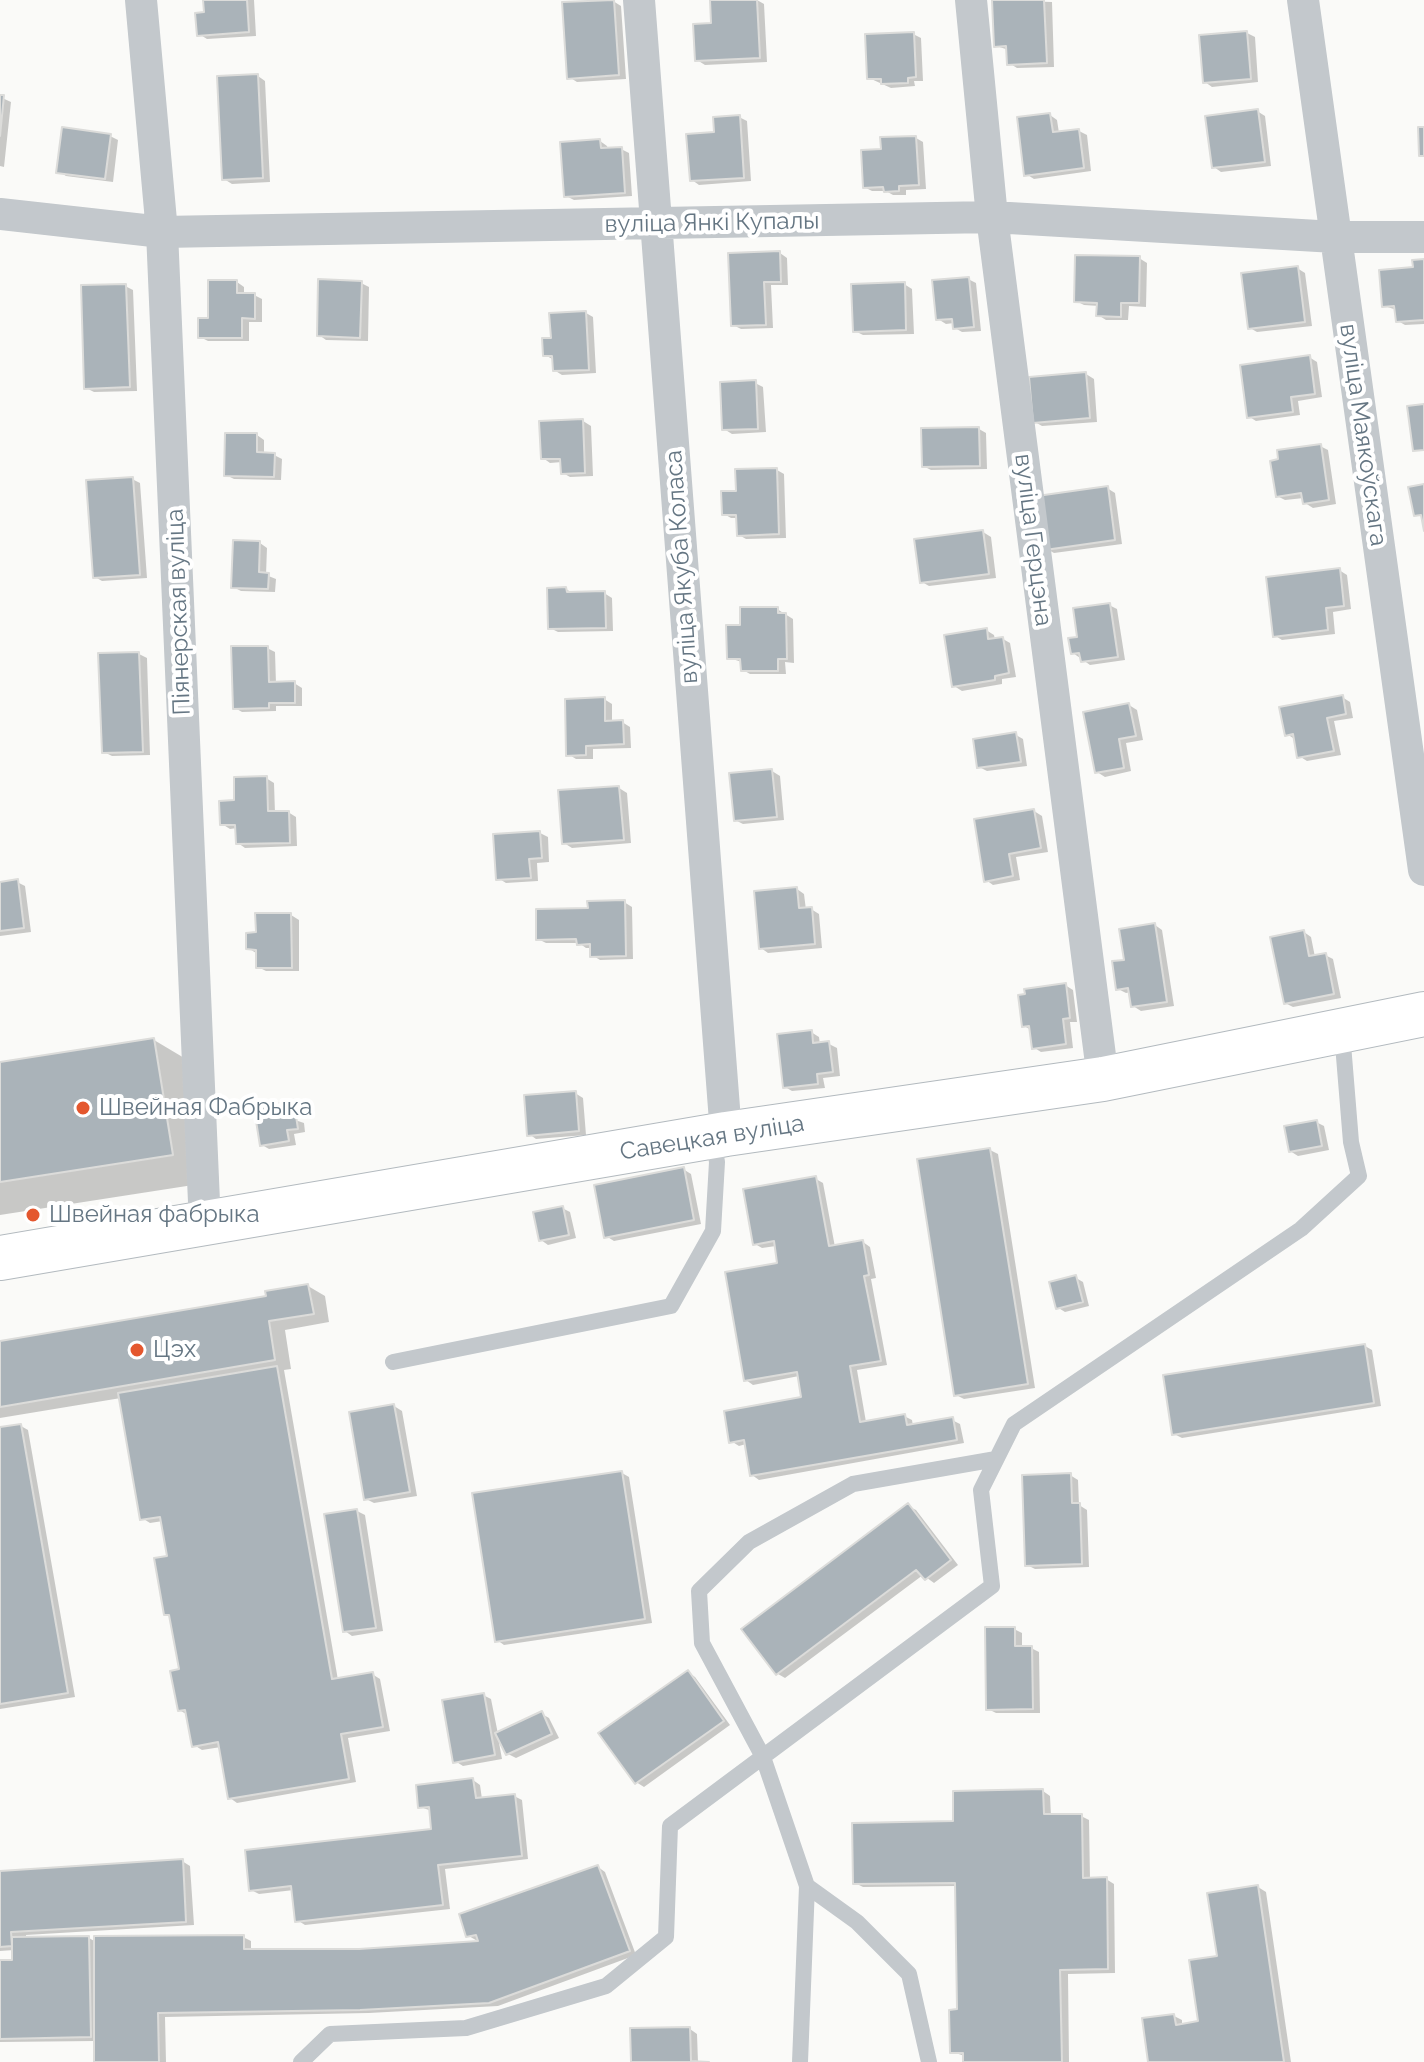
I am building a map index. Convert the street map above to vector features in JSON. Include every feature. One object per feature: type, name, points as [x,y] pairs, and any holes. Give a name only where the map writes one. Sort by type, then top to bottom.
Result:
[{"type":"street","name":"Піянерская вуліца","points":[[141,0],[162,232],[205,1225]]},
{"type":"street","name":"вуліца Якуба Коласа","points":[[639,0],[719,1136]]},
{"type":"street","name":"вуліца Герцэна","points":[[971,0],[992,217],[1103,1079]]},
{"type":"street","name":"вуліца Маякоўскага","points":[[1303,0],[1424,870]]},
{"type":"street","name":"вуліца Янкі Купалы","points":[[0,214],[162,232],[992,217],[1335,237],[1424,237]]},
{"type":"street","name":"Савецкая вуліца","points":[[0,1258],[719,1136],[1103,1079],[1424,1014]]},
{"type":"lane","points":[[301,2062],[330,2034],[466,2028],[606,1986],[666,1937],[670,1826],[992,1586],[981,1490],[1014,1424],[1301,1229],[1359,1176],[1351,1142],[1342,1030]]},
{"type":"lane","points":[[393,1362],[671,1306],[713,1231],[719,1136]]},
{"type":"lane","points":[[800,2062],[807,1886],[763,1757],[702,1643],[699,1591],[749,1542],[853,1484],[996,1459]]},
{"type":"lane","points":[[807,1886],[857,1922],[909,1974],[929,2062]]},
{"type":"building","points":[[203,0],[247,0],[249,32],[197,36],[195,13],[204,12]]},
{"type":"building","points":[[614,0],[619,75],[567,79],[562,2]]},
{"type":"building","points":[[710,0],[757,0],[760,58],[695,61],[693,24],[711,23]]},
{"type":"building","points":[[992,0],[1044,0],[1047,63],[1007,65],[1006,46],[994,47]]},
{"type":"building","points":[[1247,31],[1251,79],[1203,83],[1199,35]]},
{"type":"building","points":[[914,32],[916,77],[908,78],[908,83],[881,84],[881,79],[867,79],[865,34]]},
{"type":"building","points":[[258,74],[263,178],[222,180],[217,76]]},
{"type":"building","points":[[0,95],[4,95],[0,136]]},
{"type":"building","points":[[1258,109],[1265,162],[1212,168],[1205,116]]},
{"type":"building","points":[[1050,113],[1053,132],[1079,129],[1084,168],[1024,176],[1017,117]]},
{"type":"building","points":[[740,115],[744,178],[690,181],[686,134],[714,132],[713,117]]},
{"type":"building","points":[[62,127],[111,134],[105,179],[56,173]]},
{"type":"building","points":[[1418,127],[1424,127],[1424,156],[1419,156]]},
{"type":"building","points":[[916,136],[919,185],[899,186],[899,191],[884,192],[883,187],[863,188],[861,150],[881,149],[880,137]]},
{"type":"building","points":[[600,139],[601,148],[622,147],[625,193],[564,197],[560,142]]},
{"type":"building","points":[[780,251],[781,282],[764,282],[766,325],[731,326],[728,253]]},
{"type":"building","points":[[1075,255],[1140,256],[1139,303],[1121,303],[1121,317],[1096,316],[1097,303],[1074,302]]},
{"type":"building","points":[[1424,259],[1424,320],[1396,322],[1394,306],[1382,307],[1379,270],[1413,267],[1412,260]]},
{"type":"building","points":[[1298,266],[1305,322],[1248,329],[1241,273]]},
{"type":"building","points":[[969,277],[974,327],[953,329],[952,319],[936,320],[932,280]]},
{"type":"building","points":[[318,279],[362,281],[360,338],[317,336]]},
{"type":"building","points":[[208,280],[237,280],[237,293],[255,293],[255,319],[242,318],[242,338],[198,338],[198,318],[208,318]]},
{"type":"building","points":[[905,282],[906,330],[853,332],[851,284]]},
{"type":"building","points":[[126,284],[130,387],[84,389],[81,285]]},
{"type":"building","points":[[586,311],[589,370],[553,371],[552,356],[543,356],[542,338],[551,338],[549,313]]},
{"type":"building","points":[[1310,355],[1315,394],[1291,397],[1293,412],[1247,418],[1240,365]]},
{"type":"building","points":[[1086,372],[1090,418],[1033,423],[1029,377]]},
{"type":"building","points":[[756,380],[758,429],[722,430],[720,382]]},
{"type":"building","points":[[1424,404],[1424,450],[1413,451],[1407,406]]},
{"type":"building","points":[[583,419],[585,473],[561,474],[560,459],[541,459],[539,421]]},
{"type":"building","points":[[979,427],[980,466],[922,467],[921,428]]},
{"type":"building","points":[[225,433],[257,433],[257,452],[275,453],[274,477],[224,476]]},
{"type":"building","points":[[1321,444],[1329,500],[1303,504],[1301,493],[1276,497],[1270,461],[1278,459],[1277,450]]},
{"type":"building","points":[[777,468],[779,534],[737,536],[736,515],[722,515],[721,491],[736,491],[735,469]]},
{"type":"building","points":[[133,477],[140,575],[93,578],[86,480]]},
{"type":"building","points":[[1424,484],[1424,531],[1421,515],[1414,516],[1408,487]]},
{"type":"building","points":[[1108,486],[1115,540],[1045,550],[1037,496]]},
{"type":"building","points":[[983,530],[989,574],[920,583],[914,539]]},
{"type":"building","points":[[233,540],[260,541],[259,572],[269,573],[268,589],[231,588]]},
{"type":"building","points":[[1340,568],[1344,606],[1326,608],[1328,630],[1273,637],[1266,577]]},
{"type":"building","points":[[566,587],[567,592],[605,591],[606,628],[548,629],[547,588]]},
{"type":"building","points":[[1110,603],[1118,657],[1081,662],[1079,653],[1071,654],[1068,638],[1077,637],[1073,608]]},
{"type":"building","points":[[740,607],[778,607],[778,613],[786,613],[787,659],[778,659],[778,671],[741,671],[740,659],[727,659],[726,625],[740,625]]},
{"type":"building","points":[[987,628],[988,639],[1003,637],[1009,673],[995,676],[995,680],[952,687],[944,635]]},
{"type":"building","points":[[231,646],[268,646],[269,682],[295,681],[295,703],[269,703],[269,708],[233,709]]},
{"type":"building","points":[[139,652],[143,752],[102,753],[98,653]]},
{"type":"building","points":[[1343,695],[1346,714],[1327,718],[1334,751],[1297,758],[1293,734],[1285,736],[1279,707]]},
{"type":"building","points":[[605,697],[605,721],[623,720],[624,744],[586,746],[586,755],[566,756],[565,699]]},
{"type":"building","points":[[1129,703],[1136,736],[1119,739],[1124,768],[1095,773],[1083,712]]},
{"type":"building","points":[[1016,732],[1021,762],[977,768],[973,739]]},
{"type":"building","points":[[772,769],[777,817],[734,821],[729,773]]},
{"type":"building","points":[[267,776],[268,811],[289,811],[290,843],[236,844],[235,825],[220,825],[219,801],[234,800],[234,777]]},
{"type":"building","points":[[619,786],[624,840],[562,844],[558,790]]},
{"type":"building","points":[[1034,809],[1041,848],[1009,854],[1013,876],[984,882],[974,819]]},
{"type":"building","points":[[540,831],[542,858],[529,859],[531,878],[496,880],[493,834]]},
{"type":"building","points":[[18,879],[24,928],[0,931],[0,882]]},
{"type":"building","points":[[797,887],[799,908],[812,907],[815,944],[759,949],[754,891]]},
{"type":"building","points":[[625,900],[626,956],[590,957],[590,944],[577,945],[576,939],[536,940],[536,909],[588,908],[587,901]]},
{"type":"building","points":[[255,913],[291,913],[292,968],[256,968],[256,950],[246,949],[246,933],[256,932]]},
{"type":"building","points":[[1155,923],[1167,1002],[1131,1007],[1128,988],[1116,990],[1112,961],[1124,960],[1119,929]]},
{"type":"building","points":[[1304,930],[1309,956],[1326,953],[1334,994],[1284,1004],[1270,937]]},
{"type":"building","points":[[1066,983],[1070,1018],[1063,1019],[1066,1044],[1032,1049],[1029,1026],[1022,1027],[1018,995],[1025,994],[1024,989]]},
{"type":"building","points":[[812,1030],[813,1043],[829,1041],[833,1072],[817,1074],[818,1084],[783,1088],[777,1034]]},
{"type":"building","name":"Швейная Фабрыка","points":[[154,1038],[173,1155],[0,1182],[0,1062]]},
{"type":"building","points":[[576,1091],[579,1131],[527,1136],[524,1095]]},
{"type":"building","points":[[283,1103],[286,1118],[296,1116],[298,1129],[287,1130],[289,1141],[260,1146],[254,1108]]},
{"type":"building","points":[[1317,1120],[1322,1146],[1289,1152],[1284,1126]]},
{"type":"building","points":[[990,1148],[1028,1384],[954,1396],[917,1159]]},
{"type":"building","points":[[684,1167],[694,1220],[604,1238],[594,1185]]},
{"type":"building","points":[[816,1176],[829,1246],[863,1240],[869,1275],[864,1276],[881,1361],[850,1366],[860,1422],[905,1414],[907,1425],[953,1417],[957,1440],[750,1476],[744,1440],[729,1443],[724,1411],[801,1397],[797,1372],[744,1381],[725,1272],[777,1263],[774,1241],[753,1245],[743,1189]]},
{"type":"building","points":[[563,1206],[569,1235],[539,1241],[533,1212]]},
{"type":"building","points":[[1076,1275],[1083,1302],[1056,1309],[1049,1282]]},
{"type":"building","name":"Цэх","points":[[308,1284],[314,1314],[269,1321],[275,1360],[0,1407],[0,1341],[266,1296],[265,1291]]},
{"type":"building","points":[[1365,1344],[1374,1403],[1172,1435],[1163,1375]]},
{"type":"building","points":[[277,1366],[332,1679],[373,1672],[383,1727],[341,1734],[349,1779],[228,1799],[218,1742],[192,1747],[185,1710],[178,1711],[170,1671],[179,1669],[169,1615],[164,1615],[154,1558],[167,1556],[160,1517],[140,1520],[118,1393]]},
{"type":"building","points":[[394,1404],[410,1492],[364,1500],[349,1412]]},
{"type":"building","points":[[21,1424],[68,1693],[0,1704],[0,1427]]},
{"type":"building","points":[[622,1471],[645,1619],[495,1642],[472,1493]]},
{"type":"building","points":[[1071,1473],[1072,1503],[1080,1503],[1082,1564],[1025,1566],[1022,1475]]},
{"type":"building","points":[[908,1503],[951,1560],[925,1580],[916,1570],[776,1675],[741,1629]]},
{"type":"building","points":[[357,1509],[376,1628],[343,1632],[324,1514]]},
{"type":"building","points":[[985,1627],[1015,1627],[1015,1646],[1032,1646],[1033,1709],[986,1710]]},
{"type":"building","points":[[688,1670],[724,1721],[635,1784],[598,1733]]},
{"type":"building","points":[[484,1693],[495,1755],[453,1763],[442,1700]]},
{"type":"building","points":[[542,1711],[552,1734],[506,1755],[495,1733]]},
{"type":"building","points":[[473,1778],[476,1798],[515,1794],[522,1856],[438,1865],[443,1905],[295,1922],[291,1886],[249,1891],[245,1850],[431,1829],[429,1807],[418,1808],[416,1785]]},
{"type":"building","points":[[1043,1789],[1044,1814],[1082,1814],[1083,1878],[1107,1877],[1108,1969],[1060,1970],[1062,2062],[963,2062],[963,2053],[950,2053],[949,2010],[957,2009],[955,1883],[853,1884],[852,1823],[953,1821],[953,1791]]},
{"type":"building","points":[[183,1859],[186,1922],[11,1932],[12,1946],[0,1947],[0,1871]]},
{"type":"building","points":[[598,1865],[630,1951],[489,2003],[360,2010],[158,2013],[159,2062],[94,2062],[94,1936],[244,1935],[244,1949],[359,1949],[478,1941],[476,1935],[466,1937],[459,1914]]},
{"type":"building","points":[[1258,1885],[1284,2062],[1148,2062],[1142,2018],[1174,2014],[1176,2025],[1198,2021],[1189,1960],[1217,1956],[1207,1893]]},
{"type":"building","points":[[89,1936],[91,2037],[0,2039],[0,1960],[12,1960],[12,1937]]},
{"type":"building","points":[[690,2027],[691,2061],[709,2062],[631,2062],[630,2028]]},
{"type":"place","name":"Швейная Фабрыка","points":[[83,1108]]},
{"type":"place","name":"Швейная фабрыка","points":[[33,1215]]},
{"type":"place","name":"Цэх","points":[[137,1350]]}]
